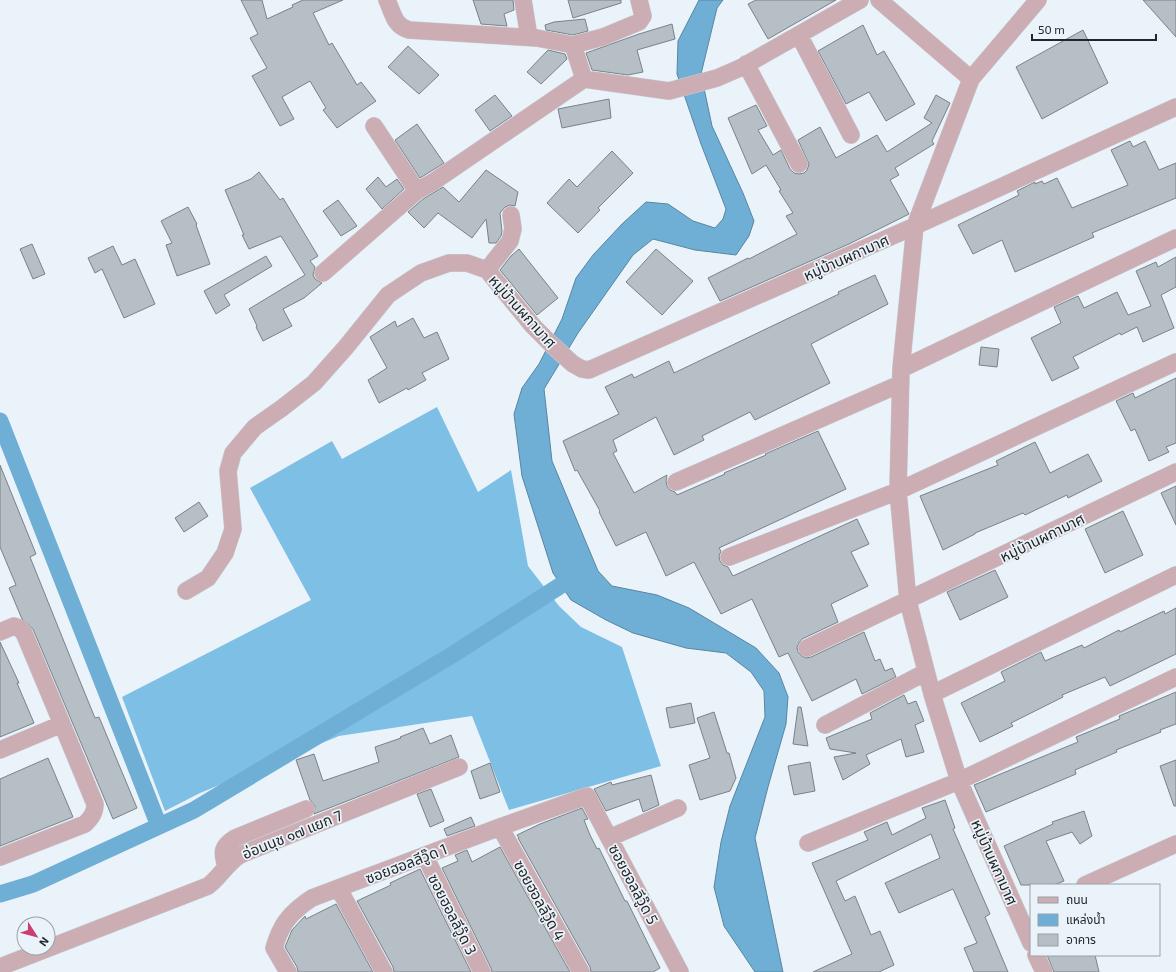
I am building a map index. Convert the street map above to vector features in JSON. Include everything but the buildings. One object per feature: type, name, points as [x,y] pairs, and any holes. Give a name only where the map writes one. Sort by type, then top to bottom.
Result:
[{"type":"street","points":[[387,0],[398,24],[402,28],[409,30],[529,37],[556,40],[573,45],[603,37],[639,22],[643,16],[640,0]]},
{"type":"street","points":[[523,0],[529,37]]},
{"type":"street","points":[[323,273],[417,190],[430,184],[584,80],[669,91],[716,78],[746,64],[860,0]]},
{"type":"street","points":[[879,0],[970,79]]},
{"type":"street","name":"หมู่บ้านผกามาศ","points":[[1030,938],[1025,912],[959,781],[932,694],[908,601],[898,491],[901,376],[915,226],[970,79],[1038,0]]},
{"type":"street","points":[[799,35],[851,135]]},
{"type":"street","points":[[573,45],[584,80]]},
{"type":"street","points":[[746,64],[799,164]]},
{"type":"street","name":"หมู่บ้านผกามาศ","points":[[186,592],[208,578],[225,553],[233,529],[228,471],[233,453],[255,427],[314,383],[388,295],[421,273],[449,263],[467,263],[486,270],[533,326],[573,364],[582,369],[589,370],[915,226],[1176,107]]},
{"type":"street","points":[[374,126],[417,190]]},
{"type":"street","points":[[486,270],[510,241],[513,229],[510,215]]},
{"type":"street","points":[[676,482],[901,376],[1176,238]]},
{"type":"street","points":[[729,557],[898,491],[1176,362]]},
{"type":"street","name":"หมู่บ้านผกามาศ","points":[[908,601],[1176,472]]},
{"type":"street","points":[[932,694],[1176,576]]},
{"type":"street","points":[[807,648],[908,601]]},
{"type":"street","points":[[0,632],[14,626],[19,628],[24,633],[95,804],[95,810],[91,818],[85,824],[0,857]]},
{"type":"street","points":[[825,725],[926,672]]},
{"type":"street","points":[[808,843],[959,781],[1176,677]]},
{"type":"street","points":[[0,750],[62,724]]},
{"type":"street","name":"อ่อนนุช ๑๗ แยก 7","points":[[0,967],[208,886],[216,880],[226,867],[240,855],[459,767]]},
{"type":"street","name":"ซอยฮอลลีวู๊ด 1","points":[[288,972],[274,948],[281,929],[289,916],[312,898],[587,796]]},
{"type":"street","name":"ซอยฮอลลีวู๊ด 5","points":[[587,796],[680,972]]},
{"type":"street","points":[[609,838],[678,808]]},
{"type":"street","points":[[226,867],[223,857],[223,848],[227,843],[235,838],[306,809]]},
{"type":"street","name":"ซอยฮอลลีวู๊ด 4","points":[[500,827],[580,972]]},
{"type":"street","points":[[1087,884],[1176,844]]},
{"type":"street","name":"ซอยฮอลลีวู๊ด 3","points":[[425,856],[482,972]]},
{"type":"street","points":[[339,889],[384,972]]},
{"type":"street","points":[[1036,956],[1044,972]]},
{"type":"shaded area","points":[[437,407],[478,492],[511,470],[528,566],[559,606],[581,627],[622,647],[661,766],[509,810],[472,716],[339,736],[200,793],[165,811],[122,697],[311,600],[250,488],[332,441],[342,459]]},
{"type":"water","points":[[699,0],[723,0],[717,8],[701,74],[712,126],[743,193],[754,221],[749,236],[736,255],[695,250],[653,239],[633,255],[578,333],[544,389],[552,461],[598,571],[612,586],[657,595],[689,608],[756,648],[779,673],[788,697],[786,724],[755,838],[783,972],[755,972],[724,926],[714,887],[721,842],[730,806],[765,717],[764,691],[751,672],[726,653],[686,648],[633,633],[606,620],[571,600],[553,573],[522,476],[514,414],[522,388],[539,364],[562,319],[576,278],[593,255],[622,224],[646,202],[668,204],[693,221],[715,228],[723,219],[726,209],[701,144],[677,74],[678,41]]},
{"type":"waterway","points":[[0,421],[159,826]]},
{"type":"waterway","points":[[0,894],[33,884],[194,810],[452,655],[577,575]]}]
